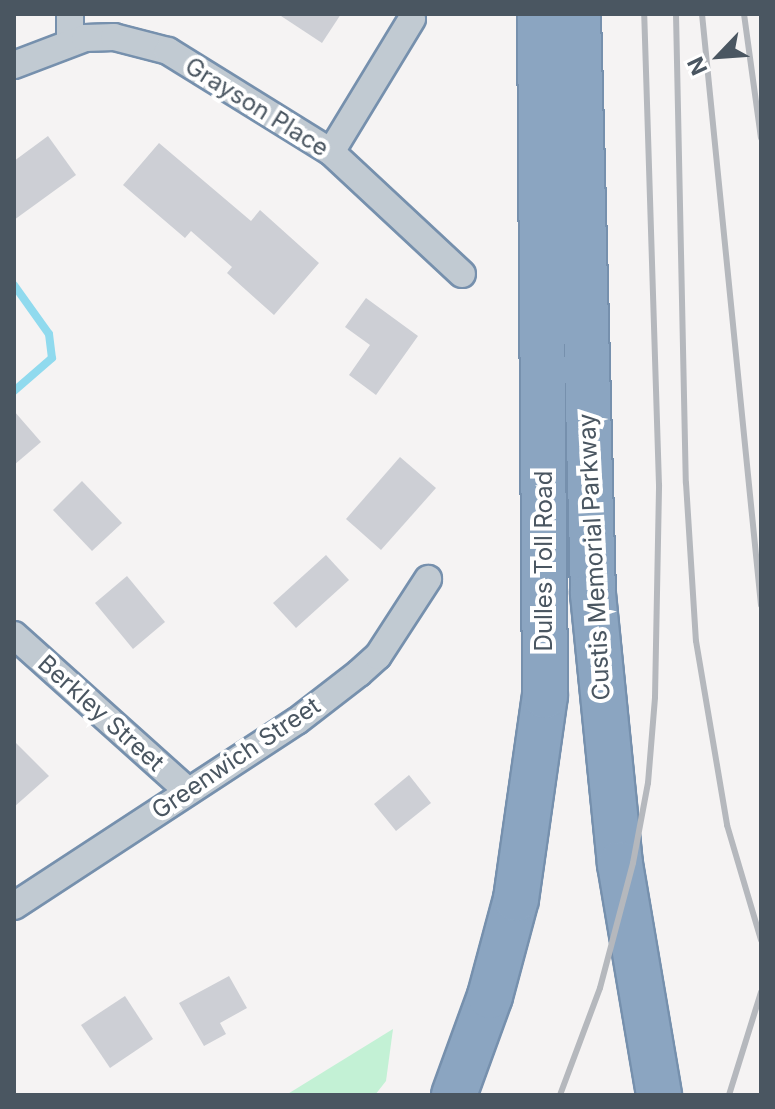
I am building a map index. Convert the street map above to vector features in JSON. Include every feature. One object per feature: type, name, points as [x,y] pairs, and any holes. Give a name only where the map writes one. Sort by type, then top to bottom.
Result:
[{"type":"highway","name":"Dulles Toll Road","points":[[454,1095],[475,1044],[514,911],[534,798],[545,696],[540,14]]},
{"type":"highway","name":"Custis Memorial Parkway","points":[[578,14],[593,594],[620,864],[659,1095]]},
{"type":"street","points":[[70,14],[70,41]]},
{"type":"street","points":[[331,152],[412,19]]},
{"type":"street","name":"Grayson Place","points":[[14,65],[70,41],[114,37],[168,51],[331,152],[462,274]]},
{"type":"street","name":"Greenwich Street","points":[[14,906],[297,721],[378,656],[428,579]]},
{"type":"street","name":"Berkley Street","points":[[14,635],[188,791]]},
{"type":"green space","points":[[393,1029],[386,1081],[375,1095],[286,1095]]},
{"type":"building","points":[[278,14],[341,14],[322,43]]},
{"type":"building","points":[[48,136],[76,175],[14,220],[14,161]]},
{"type":"building","points":[[159,143],[251,221],[260,210],[319,263],[274,315],[227,273],[232,267],[191,231],[185,238],[123,185]]},
{"type":"building","points":[[366,298],[418,336],[376,395],[349,375],[370,345],[345,327]]},
{"type":"building","points":[[14,411],[41,442],[14,465]]},
{"type":"building","points":[[400,457],[436,488],[381,550],[346,519]]},
{"type":"building","points":[[82,481],[122,523],[92,551],[53,510]]},
{"type":"building","points":[[326,555],[349,580],[296,628],[273,603]]},
{"type":"building","points":[[127,576],[165,622],[133,649],[95,603]]},
{"type":"building","points":[[14,741],[49,776],[14,807]]},
{"type":"building","points":[[409,775],[431,803],[396,831],[374,804]]},
{"type":"building","points":[[229,976],[247,1008],[220,1023],[226,1034],[204,1046],[179,1003]]},
{"type":"building","points":[[125,996],[153,1039],[110,1068],[81,1025]]},
{"type":"waterway","points":[[14,285],[49,334],[52,358],[14,391]]},
{"type":"railway","points":[[560,1095],[600,988],[633,863],[648,783],[655,697],[659,485],[644,14]]},
{"type":"railway","points":[[676,14],[686,483],[696,641],[727,825],[761,940]]},
{"type":"railway","points":[[702,14],[761,605]]},
{"type":"railway","points":[[744,14],[761,138]]},
{"type":"railway","points":[[729,1095],[761,992]]}]
